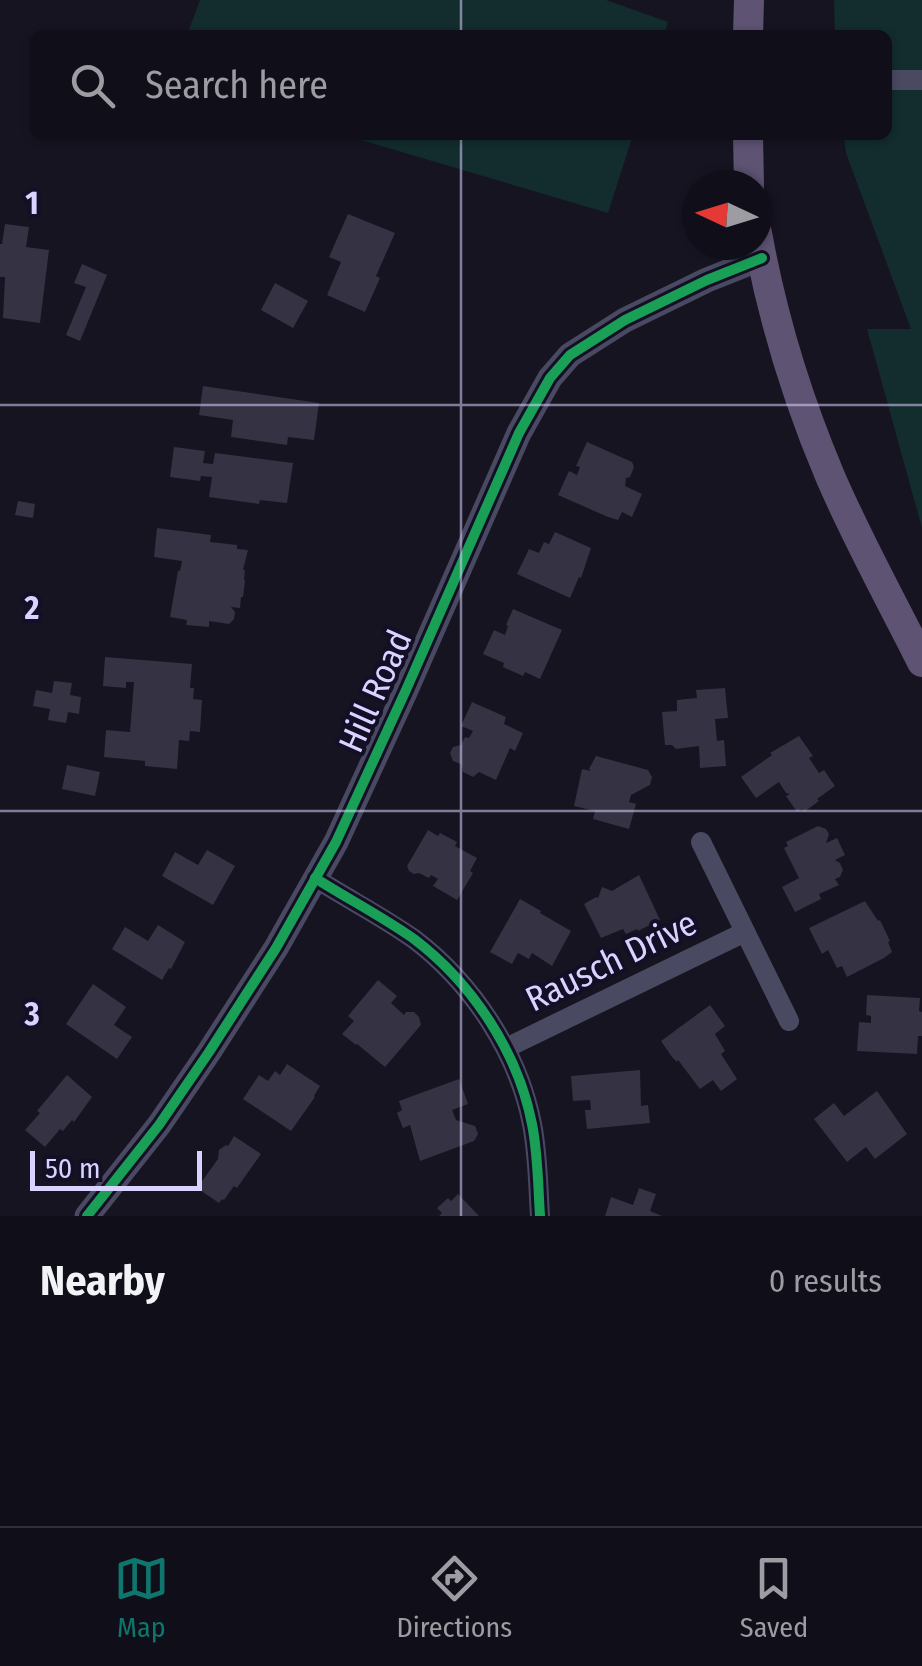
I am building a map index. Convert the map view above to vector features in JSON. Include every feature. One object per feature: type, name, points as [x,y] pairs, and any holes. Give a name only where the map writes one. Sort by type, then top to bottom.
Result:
[{"type":"main road","points":[[748,30],[749,0]]},
{"type":"main road","points":[[748,140],[749,170]]},
{"type":"main road","points":[[763,260],[787,356],[830,478],[922,662]]},
{"type":"street","name":"Hill Road","points":[[88,1216],[159,1125],[209,1052],[276,948],[336,842],[519,433],[550,378],[570,354],[624,320],[707,280],[738,260]]},
{"type":"street","name":"Rausch Drive","points":[[702,842],[789,1020]]},
{"type":"street","name":"Rausch Drive","points":[[315,878],[426,949],[455,978],[506,1048],[532,1124],[540,1216]]},
{"type":"street","name":"Rausch Drive","points":[[506,1048],[744,932]]},
{"type":"green space","points":[[200,0],[606,0],[668,22],[666,30],[189,30]]},
{"type":"green space","points":[[834,0],[922,0],[922,528],[867,329],[911,329],[845,140],[892,140],[892,30],[835,30]]},
{"type":"green space","points":[[361,140],[631,140],[608,213]]},
{"type":"building","points":[[348,214],[395,233],[365,312],[327,295],[341,262],[329,257]]},
{"type":"building","points":[[5,224],[29,227],[26,247],[49,250],[40,323],[3,318],[5,277],[0,277],[0,244]]},
{"type":"building","points":[[82,264],[107,275],[80,341],[66,335],[86,287],[74,283]]},
{"type":"building","points":[[275,283],[308,301],[293,328],[261,310]]},
{"type":"building","points":[[203,386],[319,403],[314,440],[288,437],[287,445],[231,437],[233,420],[199,415]]},
{"type":"building","points":[[587,442],[632,462],[634,467],[625,486],[642,494],[632,517],[622,512],[618,520],[558,495],[569,471],[577,475],[580,467],[576,466]]},
{"type":"building","points":[[174,447],[205,451],[203,463],[213,464],[215,453],[293,463],[287,503],[260,500],[259,504],[209,497],[212,477],[201,476],[200,481],[170,477]]},
{"type":"building","points":[[18,501],[35,504],[33,518],[15,515]]},
{"type":"building","points":[[157,528],[211,535],[210,542],[248,550],[243,597],[240,608],[231,607],[235,612],[229,624],[209,621],[209,627],[186,625],[187,620],[170,617],[182,561],[154,557]]},
{"type":"building","points":[[555,532],[591,548],[570,598],[517,574],[529,549],[539,553]]},
{"type":"building","points":[[513,609],[562,630],[540,679],[525,672],[523,676],[483,654],[494,630],[505,635]]},
{"type":"building","points":[[105,657],[192,664],[193,699],[202,700],[200,732],[190,731],[189,741],[179,740],[177,769],[104,757],[106,730],[130,732],[134,682],[126,682],[126,688],[103,686]]},
{"type":"building","points":[[54,681],[72,683],[70,695],[81,697],[79,714],[68,712],[66,723],[48,720],[50,709],[33,706],[36,690],[52,693]]},
{"type":"building","points":[[725,688],[728,718],[715,719],[717,741],[724,740],[726,766],[700,768],[699,746],[676,749],[665,745],[662,712],[677,711],[677,700],[697,698],[696,690]]},
{"type":"building","points":[[472,702],[506,717],[504,724],[523,733],[515,751],[510,748],[496,780],[479,772],[473,777],[463,772],[450,753],[473,731],[461,726]]},
{"type":"building","points":[[799,736],[819,773],[824,770],[835,786],[804,812],[797,812],[786,796],[790,794],[779,782],[756,798],[741,777]]},
{"type":"building","points":[[596,756],[648,770],[652,777],[650,785],[631,795],[629,802],[636,804],[629,829],[593,819],[595,811],[574,806],[582,769],[591,771]]},
{"type":"building","points":[[67,765],[100,772],[95,796],[62,789]]},
{"type":"building","points":[[818,826],[829,834],[826,843],[837,838],[845,855],[835,860],[843,870],[835,879],[839,885],[795,912],[782,887],[799,878],[784,848],[788,846],[786,842]]},
{"type":"building","points":[[428,830],[457,842],[455,846],[477,858],[457,900],[433,886],[438,879],[409,871],[407,866]]},
{"type":"building","points":[[207,850],[235,866],[213,905],[162,876],[175,852],[198,865]]},
{"type":"building","points":[[639,875],[660,920],[638,931],[626,934],[623,929],[601,938],[584,904],[598,898],[602,887],[612,891]]},
{"type":"building","points":[[520,899],[571,931],[552,966],[532,953],[529,959],[518,953],[512,964],[490,952]]},
{"type":"building","points":[[865,901],[880,920],[892,952],[847,977],[828,950],[822,954],[809,928]]},
{"type":"building","points":[[158,925],[185,942],[162,980],[112,949],[125,927],[148,941]]},
{"type":"building","points":[[378,980],[397,996],[391,1003],[404,1015],[414,1012],[421,1025],[385,1067],[342,1034],[354,1021],[348,1016]]},
{"type":"building","points":[[93,984],[126,1007],[114,1025],[132,1037],[117,1059],[66,1024]]},
{"type":"building","points":[[867,995],[920,998],[922,1036],[918,1036],[917,1054],[857,1051],[859,1022],[871,1023],[871,1016],[866,1015]]},
{"type":"building","points":[[710,1005],[725,1026],[715,1034],[725,1051],[721,1054],[737,1079],[721,1091],[713,1080],[700,1089],[661,1041]]},
{"type":"building","points":[[287,1064],[320,1086],[291,1131],[243,1099],[259,1075],[268,1081],[275,1071],[280,1075]]},
{"type":"building","points":[[640,1070],[641,1106],[648,1105],[650,1123],[587,1129],[585,1110],[591,1110],[590,1100],[573,1101],[571,1076]]},
{"type":"building","points":[[67,1075],[92,1097],[74,1122],[63,1131],[60,1129],[45,1147],[25,1130]]},
{"type":"building","points":[[459,1079],[468,1104],[452,1110],[456,1120],[475,1126],[478,1134],[474,1141],[420,1161],[410,1125],[403,1128],[397,1113],[402,1110],[399,1101]]},
{"type":"building","points":[[877,1091],[907,1134],[875,1159],[866,1147],[847,1162],[814,1119],[834,1103],[844,1116]]},
{"type":"building","points":[[234,1136],[261,1154],[237,1188],[234,1186],[219,1203],[197,1188],[218,1159],[219,1150],[228,1146]]},
{"type":"building","points":[[639,1188],[656,1194],[650,1211],[662,1216],[605,1216],[611,1197],[633,1205]]},
{"type":"building","points":[[458,1194],[479,1216],[439,1216],[442,1213],[437,1208]]},
{"type":"cycle path","points":[[87,1216],[159,1125],[209,1052],[276,948],[336,842],[519,433],[550,378],[570,355],[625,320],[757,260]]},
{"type":"cycle path","points":[[315,878],[414,939],[455,976],[489,1021],[504,1045],[525,1097],[536,1147],[540,1216]]}]
